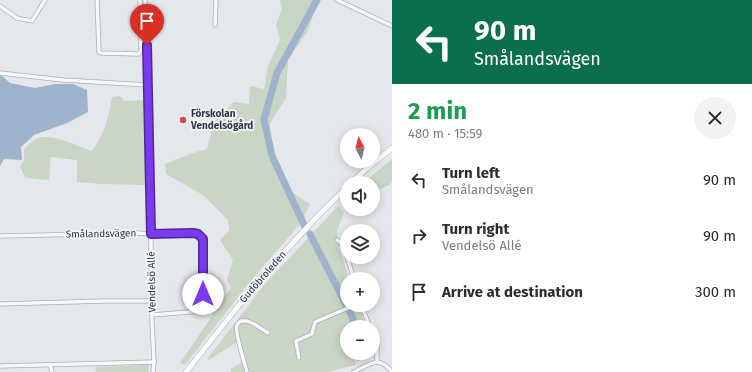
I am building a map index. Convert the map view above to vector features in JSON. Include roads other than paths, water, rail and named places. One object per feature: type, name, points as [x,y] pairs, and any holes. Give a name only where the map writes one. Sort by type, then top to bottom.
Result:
[{"type":"main road","points":[[359,176],[366,168],[392,148]]},
{"type":"main road","name":"Gudöbroleden","points":[[186,372],[262,276],[340,194]]},
{"type":"street","points":[[0,6],[17,18],[32,20],[45,0]]},
{"type":"street","points":[[97,0],[99,52],[139,54],[141,50],[140,0]]},
{"type":"street","name":"Vendelsö Allé","points":[[145,0],[154,362],[153,372]]},
{"type":"street","points":[[215,25],[216,0]]},
{"type":"street","points":[[337,0],[392,26]]},
{"type":"street","points":[[0,73],[69,80],[148,85]]},
{"type":"street","name":"Smålandsvägen","points":[[0,236],[138,233],[198,234],[203,239],[202,311],[152,315]]},
{"type":"street","points":[[0,304],[152,301]]},
{"type":"street","points":[[300,358],[296,341],[312,334],[315,322],[340,311]]},
{"type":"street","points":[[247,372],[236,331],[237,325],[242,321],[247,321],[268,333]]},
{"type":"street","points":[[0,366],[154,362]]},
{"type":"street","points":[[354,372],[377,362],[382,362],[387,365],[392,372]]},
{"type":"street","points":[[50,365],[52,372]]},
{"type":"water","points":[[0,76],[10,83],[35,88],[55,84],[73,84],[87,90],[88,112],[67,123],[34,135],[21,147],[22,160],[4,159],[0,166]]},
{"type":"waterway","points":[[304,225],[272,156],[264,119],[277,73],[317,0]]},
{"type":"waterway","points":[[310,234],[340,293]]},
{"type":"waterway","points":[[350,312],[353,320]]},
{"type":"place","name":"Förskolan Vendelsögård","points":[[183,120]]}]
